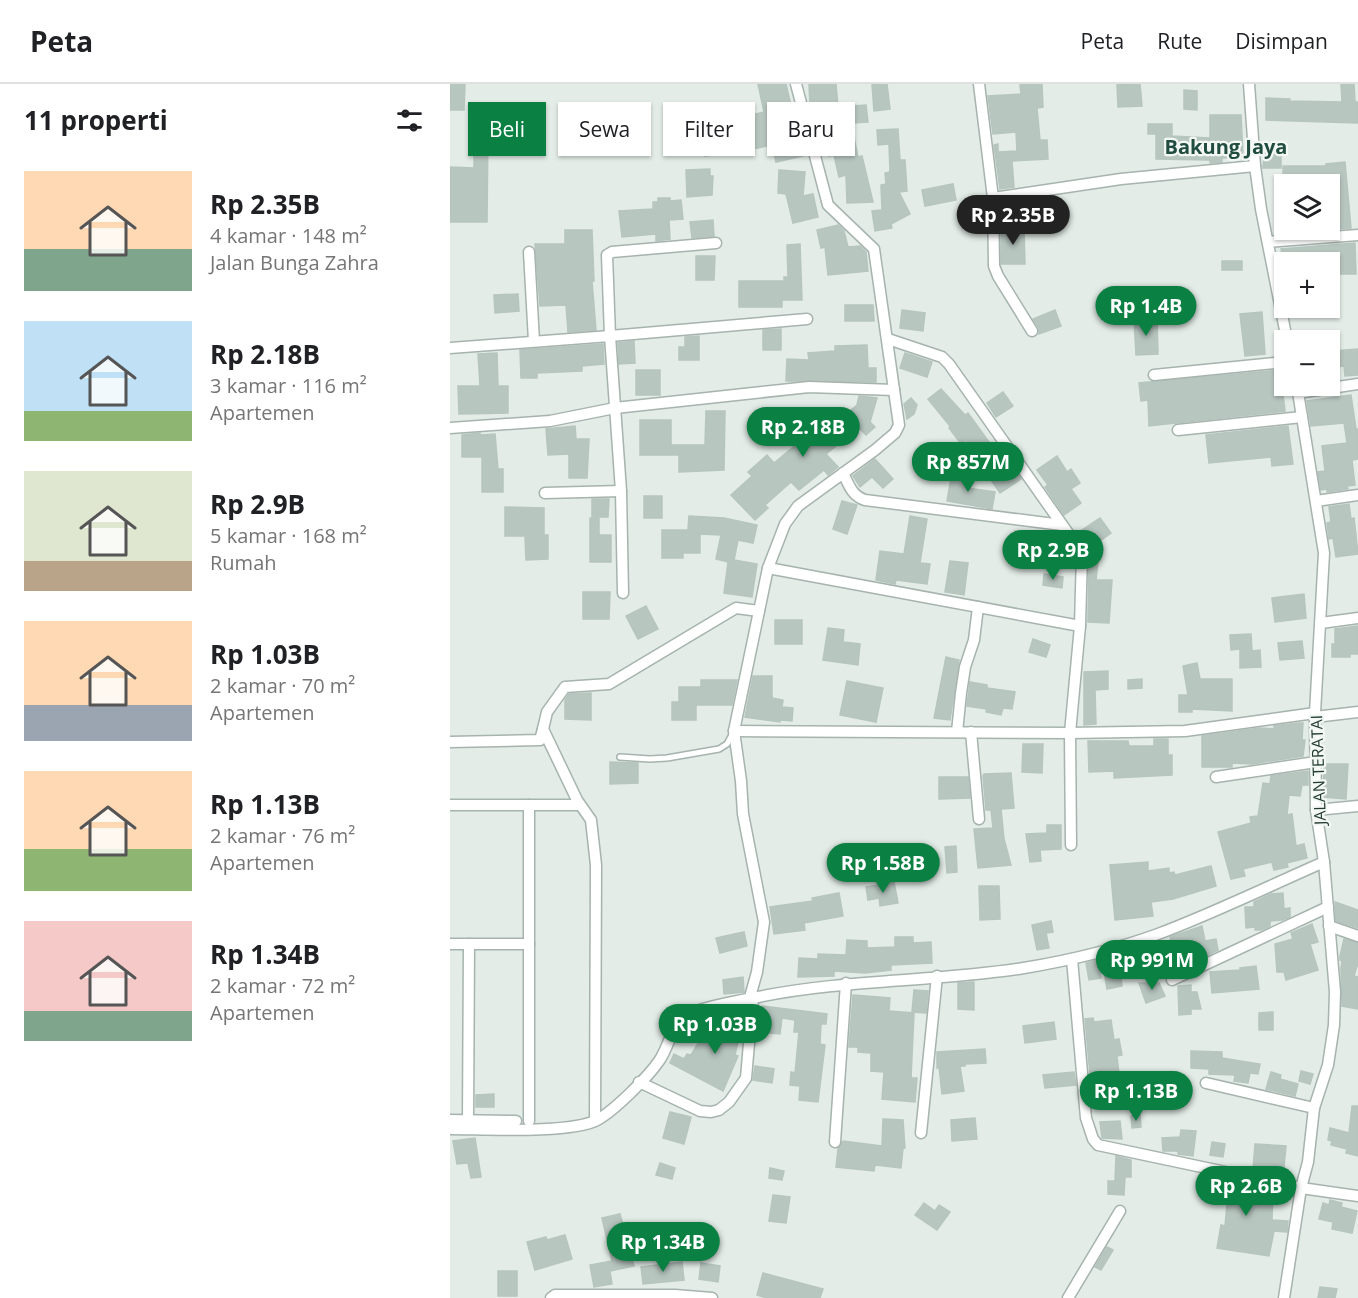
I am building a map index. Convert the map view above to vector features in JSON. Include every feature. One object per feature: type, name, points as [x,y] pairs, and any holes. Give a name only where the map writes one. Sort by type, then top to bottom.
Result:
[{"type":"street","points":[[639,1083],[700,1111],[719,1110],[729,1102],[746,1078],[752,998],[764,922],[743,814],[734,731],[768,568],[785,524],[798,506],[895,433],[899,425],[874,249],[828,205],[796,84]]},
{"type":"street","points":[[980,84],[993,198],[994,266],[1032,331]]},
{"type":"street","points":[[1249,84],[1255,166],[1285,330]]},
{"type":"street","points":[[993,198],[1121,178],[1255,166]]},
{"type":"street","points":[[1268,242],[1358,235]]},
{"type":"street","points":[[623,593],[621,491],[610,336],[607,255],[612,252],[716,243]]},
{"type":"street","points":[[529,252],[534,341]]},
{"type":"street","points":[[450,348],[807,319]]},
{"type":"street","points":[[888,339],[942,357],[1082,553],[1080,626],[1070,733],[1071,845]]},
{"type":"street","points":[[1154,375],[1274,363]]},
{"type":"street","points":[[1340,385],[1358,384]]},
{"type":"street","points":[[450,428],[550,421],[615,408],[809,387],[894,390]]},
{"type":"street","name":"JALAN TERATAI","points":[[1284,1298],[1308,1162],[1314,1108],[1328,1065],[1334,1024],[1335,992],[1324,862],[1316,810],[1315,715],[1324,553],[1298,396]]},
{"type":"street","points":[[1178,430],[1302,417]]},
{"type":"street","points":[[843,473],[857,498],[1062,525]]},
{"type":"street","points":[[545,493],[621,491]]},
{"type":"street","points":[[1316,501],[1358,495]]},
{"type":"street","points":[[768,568],[1080,626]]},
{"type":"street","points":[[957,732],[965,668],[974,640],[978,607]]},
{"type":"street","points":[[450,742],[540,740],[547,712],[565,687],[609,684],[736,608],[759,611]]},
{"type":"street","points":[[1321,623],[1358,618]]},
{"type":"street","points":[[734,731],[1070,733],[1185,731],[1358,712]]},
{"type":"street","points":[[543,729],[580,805],[591,820],[596,865],[595,1121]]},
{"type":"street","points":[[971,732],[979,819]]},
{"type":"street","points":[[1216,777],[1316,762]]},
{"type":"street","points":[[450,805],[580,805]]},
{"type":"street","points":[[529,805],[529,1125]]},
{"type":"street","points":[[1316,810],[1358,806]]},
{"type":"street","points":[[450,1120],[577,1126],[595,1121],[620,1103],[639,1083],[659,1060],[675,1026],[683,1017],[694,1012],[790,990],[1023,968],[1072,959],[1157,934],[1324,862]]},
{"type":"street","points":[[1172,980],[1328,907]]},
{"type":"street","points":[[1329,926],[1358,936]]},
{"type":"street","points":[[450,944],[529,944]]},
{"type":"street","points":[[468,1121],[469,944]]},
{"type":"street","points":[[1072,959],[1086,1118],[1093,1139],[1098,1145],[1302,1188],[1358,1196]]},
{"type":"street","points":[[921,1133],[937,976]]},
{"type":"street","points":[[835,1142],[846,983]]},
{"type":"street","points":[[1206,1083],[1314,1108]]},
{"type":"street","points":[[450,1129],[529,1125]]},
{"type":"street","points":[[1068,1298],[1119,1212]]},
{"type":"street","points":[[551,1298],[555,1295],[675,1295],[712,1298]]},
{"type":"lane","points":[[620,757],[667,758],[719,749],[727,744],[734,731]]},
{"type":"building","points":[[450,84],[465,84],[464,110],[450,110]]},
{"type":"building","points":[[758,84],[786,84],[790,102],[767,102],[767,146],[755,149],[755,114],[764,112]]},
{"type":"building","points":[[809,84],[836,84],[838,102],[810,102]]},
{"type":"building","points":[[872,84],[887,84],[890,109],[874,111]]},
{"type":"building","points":[[1042,84],[1043,107],[1037,108],[1040,140],[1047,140],[1048,159],[1012,161],[1014,187],[1000,189],[994,145],[998,144],[998,152],[1017,151],[1016,132],[993,134],[988,96],[1021,94],[1020,85]]},
{"type":"building","points":[[1140,84],[1142,106],[1118,107],[1117,85]]},
{"type":"building","points":[[1341,84],[1354,84],[1355,102],[1358,102],[1358,123],[1266,120],[1266,98],[1342,102]]},
{"type":"building","points":[[1184,90],[1197,91],[1197,110],[1184,109]]},
{"type":"building","points":[[866,105],[868,122],[855,123],[855,106]]},
{"type":"building","points":[[1210,115],[1241,115],[1243,157],[1222,158],[1222,162],[1210,163],[1210,160],[1156,159],[1156,134],[1148,134],[1148,124],[1172,124],[1172,136],[1210,138]]},
{"type":"building","points":[[898,129],[900,160],[905,160],[907,191],[899,192],[910,214],[891,224],[892,228],[875,231],[872,211],[882,210],[881,185],[886,184],[885,173],[890,172],[889,144],[878,145],[877,130]]},
{"type":"building","points":[[855,142],[858,157],[862,156],[873,202],[847,203],[846,175],[839,177],[834,156],[855,156]]},
{"type":"building","points":[[1264,151],[1281,152],[1281,168],[1263,168]]},
{"type":"building","points":[[474,156],[488,156],[487,222],[450,222],[450,167],[474,168]]},
{"type":"building","points":[[775,156],[803,156],[776,162]]},
{"type":"building","points":[[1345,162],[1351,228],[1340,229],[1340,174],[1283,174],[1283,166],[1326,166],[1326,164]]},
{"type":"building","points":[[710,169],[710,176],[713,176],[712,195],[687,197],[686,170]]},
{"type":"building","points":[[779,170],[805,172],[803,196],[813,194],[818,217],[793,223],[786,194],[778,193]]},
{"type":"building","points":[[953,184],[956,200],[925,206],[922,190]]},
{"type":"building","points":[[658,198],[670,198],[670,201],[681,200],[683,219],[669,220],[670,239],[656,241],[656,234],[622,237],[619,211],[653,209],[653,202],[658,202]]},
{"type":"building","points":[[713,220],[714,236],[692,238],[690,222]]},
{"type":"building","points":[[838,225],[844,231],[848,247],[860,246],[866,252],[868,271],[828,275],[825,247],[821,248],[817,230]]},
{"type":"building","points":[[1024,228],[1025,264],[1001,264],[1001,229]]},
{"type":"building","points":[[565,230],[592,230],[594,281],[592,281],[596,330],[568,332],[566,305],[540,306],[535,244],[565,244]]},
{"type":"building","points":[[1355,243],[1356,274],[1340,274],[1340,252],[1282,252],[1281,249]]},
{"type":"building","points":[[800,244],[802,300],[782,300],[782,307],[739,307],[739,281],[784,281],[784,277],[788,277],[787,245]]},
{"type":"building","points":[[696,256],[715,256],[714,280],[696,280]]},
{"type":"building","points":[[1222,261],[1242,261],[1242,270],[1222,270]]},
{"type":"building","points":[[518,294],[519,311],[495,313],[494,295]]},
{"type":"building","points":[[845,305],[873,305],[874,321],[845,321]]},
{"type":"building","points":[[902,310],[925,313],[923,331],[900,328]]},
{"type":"building","points":[[1055,310],[1061,326],[1039,334],[1039,328],[1033,319]]},
{"type":"building","points":[[1262,312],[1265,354],[1245,356],[1240,314]]},
{"type":"building","points":[[1157,319],[1158,354],[1136,355],[1134,320]]},
{"type":"building","points":[[781,329],[781,350],[763,350],[763,330]]},
{"type":"building","points":[[699,336],[699,360],[679,360],[679,347],[685,347],[685,337]]},
{"type":"building","points":[[634,341],[635,363],[619,364],[618,343]]},
{"type":"building","points":[[603,344],[604,364],[582,366],[582,371],[537,373],[537,378],[521,378],[520,350]]},
{"type":"building","points":[[867,345],[868,368],[876,368],[876,382],[786,381],[787,359],[809,360],[808,353],[835,351],[835,346]]},
{"type":"building","points":[[1358,349],[1358,375],[1345,376],[1344,366],[1340,366],[1340,350]]},
{"type":"building","points":[[497,353],[498,386],[508,386],[508,413],[459,414],[458,386],[480,386],[478,354]]},
{"type":"building","points":[[905,353],[932,362],[927,377],[900,368]]},
{"type":"building","points":[[636,370],[660,370],[660,395],[636,395]]},
{"type":"building","points":[[1274,371],[1274,396],[1283,396],[1285,411],[1149,426],[1148,400],[1141,401],[1139,383]]},
{"type":"building","points":[[941,389],[965,415],[968,413],[1007,467],[1011,465],[1021,479],[1000,493],[989,477],[995,478],[966,440],[961,444],[928,399]]},
{"type":"building","points":[[1003,392],[1013,406],[996,417],[987,403]]},
{"type":"building","points":[[1351,395],[1356,429],[1358,429],[1358,459],[1352,460],[1355,485],[1347,486],[1348,489],[1327,492],[1327,489],[1321,490],[1318,472],[1325,471],[1322,446],[1347,443],[1344,423],[1311,426],[1307,401]]},
{"type":"building","points":[[859,396],[877,398],[870,422],[875,427],[866,435],[859,428],[826,454],[838,467],[832,472],[828,475],[824,470],[799,490],[791,482],[765,505],[768,508],[755,520],[731,495],[752,476],[748,472],[767,455],[774,463],[798,443],[793,438],[810,422],[815,427],[833,414],[838,421],[857,405]]},
{"type":"building","points":[[911,398],[917,405],[914,414],[907,419],[904,404]]},
{"type":"building","points":[[706,411],[725,411],[724,470],[679,472],[679,455],[640,455],[640,420],[671,420],[671,445],[705,445]]},
{"type":"building","points":[[575,426],[576,439],[589,439],[587,478],[569,478],[569,454],[548,455],[546,429]]},
{"type":"building","points":[[1288,426],[1293,464],[1272,466],[1271,457],[1209,463],[1206,435]]},
{"type":"building","points":[[480,433],[480,435],[495,434],[498,469],[503,469],[503,492],[482,492],[482,457],[462,457],[462,435]]},
{"type":"building","points":[[1057,456],[1067,472],[1071,469],[1080,483],[1071,489],[1081,503],[1064,515],[1045,487],[1048,485],[1037,470]]},
{"type":"building","points":[[875,459],[893,479],[883,488],[872,477],[860,487],[853,476]]},
{"type":"building","points":[[952,472],[969,474],[967,488],[995,492],[992,509],[947,501]]},
{"type":"building","points":[[644,496],[662,496],[662,518],[644,518]]},
{"type":"building","points":[[592,499],[609,499],[608,517],[592,517]]},
{"type":"building","points":[[842,501],[857,505],[847,534],[833,529]]},
{"type":"building","points":[[1349,504],[1351,519],[1354,518],[1358,554],[1336,557],[1333,538],[1329,539],[1327,523],[1331,522],[1329,507]]},
{"type":"building","points":[[505,507],[544,508],[544,535],[548,535],[548,559],[526,560],[525,536],[505,536]]},
{"type":"building","points":[[689,516],[724,518],[757,525],[753,543],[738,540],[734,560],[757,564],[752,597],[724,593],[728,562],[716,559],[721,535],[700,534],[700,553],[683,553],[683,558],[662,558],[662,530],[688,530]]},
{"type":"building","points":[[910,516],[927,519],[920,563],[930,564],[927,584],[896,580],[895,584],[876,580],[880,551],[904,554]]},
{"type":"building","points":[[590,518],[599,518],[599,535],[611,535],[611,562],[590,562]]},
{"type":"building","points":[[1100,518],[1111,533],[1100,541],[1096,580],[1112,580],[1109,623],[1088,622],[1089,553],[1086,542],[1079,532]]},
{"type":"building","points":[[1015,531],[1033,533],[1029,562],[1011,559]]},
{"type":"building","points":[[950,561],[968,563],[964,595],[945,592]]},
{"type":"building","points":[[1044,574],[1063,577],[1062,588],[1043,585]]},
{"type":"building","points":[[583,592],[610,592],[609,619],[583,619]]},
{"type":"building","points":[[1304,594],[1306,618],[1275,622],[1272,598]]},
{"type":"building","points":[[646,606],[658,629],[638,639],[626,616]]},
{"type":"building","points":[[775,620],[802,620],[802,644],[775,644]]},
{"type":"building","points":[[1358,626],[1358,654],[1350,654],[1350,657],[1332,657],[1335,629]]},
{"type":"building","points":[[828,628],[844,630],[843,642],[860,644],[858,665],[823,660]]},
{"type":"building","points":[[1251,634],[1252,651],[1260,650],[1261,667],[1240,668],[1240,649],[1231,650],[1230,635]]},
{"type":"building","points":[[1033,639],[1050,645],[1046,657],[1029,652]]},
{"type":"building","points":[[1302,641],[1304,658],[1280,660],[1278,643]]},
{"type":"building","points":[[946,657],[959,660],[950,720],[934,718]]},
{"type":"building","points":[[1197,663],[1200,679],[1232,679],[1232,711],[1192,709],[1192,712],[1179,712],[1179,695],[1188,695],[1183,666]]},
{"type":"building","points":[[1108,671],[1108,689],[1095,690],[1096,724],[1084,725],[1084,672]]},
{"type":"building","points":[[753,676],[772,676],[772,698],[783,700],[782,707],[793,708],[792,721],[780,720],[780,722],[745,717]]},
{"type":"building","points":[[1142,679],[1142,688],[1128,689],[1128,680]]},
{"type":"building","points":[[701,680],[737,680],[732,705],[696,705],[696,720],[672,720],[672,702],[679,702],[679,687],[701,687]]},
{"type":"building","points":[[847,681],[883,688],[876,722],[840,715]]},
{"type":"building","points":[[970,682],[987,685],[987,688],[1015,692],[1012,709],[1003,708],[1001,715],[986,712],[987,709],[967,706]]},
{"type":"building","points":[[591,693],[591,720],[565,719],[565,700],[569,694]]},
{"type":"building","points":[[1303,723],[1302,740],[1305,740],[1303,756],[1252,764],[1232,763],[1232,767],[1202,767],[1202,736],[1260,728],[1274,729],[1274,726]]},
{"type":"building","points":[[1154,739],[1168,739],[1168,755],[1172,755],[1172,775],[1114,778],[1114,771],[1089,772],[1088,741],[1128,741],[1129,746],[1154,746]]},
{"type":"building","points":[[1023,744],[1043,744],[1042,773],[1022,772]]},
{"type":"building","points":[[610,762],[638,763],[638,783],[610,784]]},
{"type":"building","points":[[1324,764],[1348,764],[1346,799],[1323,797]]},
{"type":"building","points":[[1308,771],[1308,785],[1302,785],[1300,796],[1289,795],[1287,815],[1292,814],[1296,846],[1304,844],[1307,858],[1287,863],[1288,867],[1274,870],[1272,862],[1243,869],[1245,876],[1231,879],[1218,832],[1251,823],[1250,817],[1258,816],[1263,783],[1270,784],[1271,776]]},
{"type":"building","points":[[1011,773],[1014,808],[1001,809],[1004,839],[1011,865],[978,868],[974,829],[993,828],[991,810],[986,810],[983,776],[984,774]]},
{"type":"building","points":[[939,777],[968,777],[970,798],[939,799]]},
{"type":"building","points":[[1047,825],[1061,825],[1061,849],[1040,850],[1041,861],[1030,862],[1026,834],[1047,833]]},
{"type":"building","points":[[956,846],[957,872],[947,873],[945,847]]},
{"type":"building","points":[[1148,862],[1148,871],[1169,868],[1169,873],[1174,872],[1175,875],[1211,866],[1216,886],[1173,899],[1151,902],[1153,916],[1115,920],[1110,865]]},
{"type":"building","points":[[894,882],[898,903],[880,906],[879,898],[868,900],[866,887]]},
{"type":"building","points":[[979,886],[999,886],[1000,919],[980,920]]},
{"type":"building","points":[[839,893],[843,916],[804,923],[805,930],[774,934],[770,907],[813,901],[812,898]]},
{"type":"building","points":[[1283,893],[1284,909],[1290,908],[1290,917],[1270,921],[1270,926],[1261,930],[1255,930],[1255,927],[1246,928],[1245,907],[1254,907],[1254,902],[1271,894]]},
{"type":"building","points":[[1335,902],[1358,910],[1358,928],[1336,921]]},
{"type":"building","points":[[1051,921],[1053,932],[1046,933],[1049,948],[1037,950],[1032,925]]},
{"type":"building","points":[[1312,924],[1318,942],[1310,944],[1318,970],[1286,980],[1284,972],[1277,972],[1275,944],[1293,939],[1291,933]]},
{"type":"building","points":[[1202,926],[1205,941],[1216,939],[1218,950],[1190,960],[1191,962],[1171,966],[1168,952],[1157,953],[1157,942],[1171,942],[1170,937]]},
{"type":"building","points":[[744,932],[747,946],[720,953],[716,938]]},
{"type":"building","points":[[895,937],[913,937],[913,943],[931,942],[932,963],[891,965],[891,970],[865,973],[834,971],[834,976],[798,977],[799,958],[818,959],[818,954],[846,955],[847,940],[867,941],[867,948],[895,947]]},
{"type":"building","points":[[1344,939],[1358,943],[1358,963],[1354,976],[1358,977],[1358,1009],[1342,1006],[1340,956]]},
{"type":"building","points":[[1097,960],[1101,978],[1089,980],[1086,963]]},
{"type":"building","points":[[1138,965],[1140,973],[1121,977],[1122,986],[1107,989],[1104,971]]},
{"type":"building","points":[[1256,966],[1259,989],[1212,993],[1210,972],[1240,970],[1240,968]]},
{"type":"building","points":[[743,977],[744,992],[724,994],[723,980]]},
{"type":"building","points":[[974,982],[974,1010],[958,1009],[958,983]]},
{"type":"building","points":[[1139,983],[1159,983],[1165,996],[1146,1003]]},
{"type":"building","points":[[1191,985],[1191,992],[1197,992],[1201,1009],[1191,1009],[1191,1014],[1179,1015],[1178,986]]},
{"type":"building","points":[[914,990],[928,991],[926,1013],[912,1012]]},
{"type":"building","points":[[853,995],[890,998],[889,1011],[914,1013],[911,1078],[917,1078],[915,1102],[882,1099],[884,1072],[871,1071],[871,1053],[858,1052],[858,1047],[849,1047]]},
{"type":"building","points":[[762,1006],[827,1014],[826,1024],[821,1024],[820,1044],[825,1045],[818,1102],[799,1100],[800,1086],[790,1085],[791,1072],[795,1073],[799,1032],[794,1032],[795,1020],[782,1018],[780,1034],[760,1032]]},
{"type":"building","points":[[724,1012],[743,1014],[743,1021],[735,1055],[738,1056],[723,1091],[670,1063],[674,1054],[684,1059],[687,1054],[691,1055],[700,1040],[716,1049],[720,1035],[722,1036]]},
{"type":"building","points":[[1273,1012],[1273,1030],[1259,1030],[1259,1013]]},
{"type":"building","points":[[1093,1018],[1094,1022],[1111,1020],[1114,1040],[1119,1039],[1122,1055],[1117,1056],[1120,1083],[1091,1086],[1085,1019]]},
{"type":"building","points":[[1054,1022],[1056,1039],[1025,1043],[1023,1026]]},
{"type":"building","points":[[985,1049],[986,1063],[960,1066],[964,1091],[942,1094],[939,1067],[937,1068],[937,1052]]},
{"type":"building","points":[[1191,1051],[1222,1052],[1222,1058],[1260,1064],[1258,1074],[1250,1073],[1248,1083],[1234,1081],[1235,1075],[1209,1074],[1209,1069],[1191,1068]]},
{"type":"building","points":[[755,1066],[774,1069],[772,1083],[753,1080]]},
{"type":"building","points":[[1301,1071],[1313,1074],[1310,1084],[1299,1081]]},
{"type":"building","points":[[1074,1072],[1076,1085],[1045,1088],[1043,1075]]},
{"type":"building","points":[[1271,1072],[1281,1075],[1280,1079],[1298,1084],[1295,1096],[1266,1089]]},
{"type":"building","points":[[494,1094],[494,1107],[476,1107],[476,1095]]},
{"type":"building","points":[[1352,1106],[1358,1106],[1358,1156],[1346,1153],[1347,1149],[1331,1145],[1332,1141],[1328,1140],[1330,1128],[1349,1133]]},
{"type":"building","points":[[670,1112],[691,1117],[684,1144],[663,1138]]},
{"type":"building","points":[[1140,1115],[1141,1127],[1132,1128],[1131,1116]]},
{"type":"building","points":[[975,1118],[977,1139],[952,1141],[951,1120]]},
{"type":"building","points":[[883,1119],[903,1120],[905,1148],[903,1148],[901,1168],[875,1165],[874,1171],[836,1167],[838,1149],[843,1141],[882,1146]]},
{"type":"building","points":[[1120,1121],[1122,1139],[1102,1138],[1100,1122]]},
{"type":"building","points":[[1181,1130],[1196,1131],[1193,1156],[1178,1154],[1178,1151],[1163,1151],[1162,1138],[1180,1137]]},
{"type":"building","points":[[475,1138],[481,1177],[471,1178],[468,1163],[457,1164],[453,1141]]},
{"type":"building","points":[[1212,1142],[1225,1144],[1223,1157],[1210,1155]]},
{"type":"building","points":[[1255,1144],[1286,1146],[1283,1177],[1253,1170]]},
{"type":"building","points":[[1116,1156],[1131,1160],[1131,1177],[1125,1177],[1124,1195],[1108,1194],[1108,1181],[1115,1181]]},
{"type":"building","points":[[660,1163],[675,1168],[672,1179],[656,1175]]},
{"type":"building","points":[[770,1168],[784,1171],[782,1180],[769,1178]]},
{"type":"building","points":[[1205,1178],[1273,1190],[1272,1220],[1288,1221],[1287,1232],[1274,1231],[1269,1256],[1217,1248],[1221,1225],[1225,1226],[1227,1204],[1213,1203],[1214,1190],[1203,1189]]},
{"type":"building","points":[[773,1195],[790,1197],[786,1223],[769,1221]]},
{"type":"building","points":[[1330,1200],[1342,1203],[1341,1207],[1357,1211],[1352,1233],[1332,1229],[1333,1222],[1319,1219],[1323,1203],[1329,1205]]},
{"type":"building","points":[[924,1203],[935,1211],[939,1205],[950,1212],[937,1230],[915,1215]]},
{"type":"building","points":[[620,1214],[634,1266],[610,1271],[612,1284],[594,1287],[590,1265],[612,1261],[602,1218]]},
{"type":"building","points":[[565,1235],[572,1259],[535,1270],[527,1242]]},
{"type":"building","points":[[1107,1247],[1113,1250],[1101,1270],[1095,1267]]},
{"type":"building","points":[[682,1262],[684,1280],[643,1284],[641,1267]]},
{"type":"building","points":[[701,1263],[720,1266],[718,1282],[699,1279]]},
{"type":"building","points":[[498,1271],[517,1271],[517,1296],[498,1296]]},
{"type":"building","points":[[763,1273],[823,1289],[820,1298],[767,1298],[757,1295]]},
{"type":"building","points":[[1320,1287],[1337,1289],[1335,1298],[1318,1298]]},
{"type":"district","name":"Bakung Jaya","points":[[1226,147]]}]
